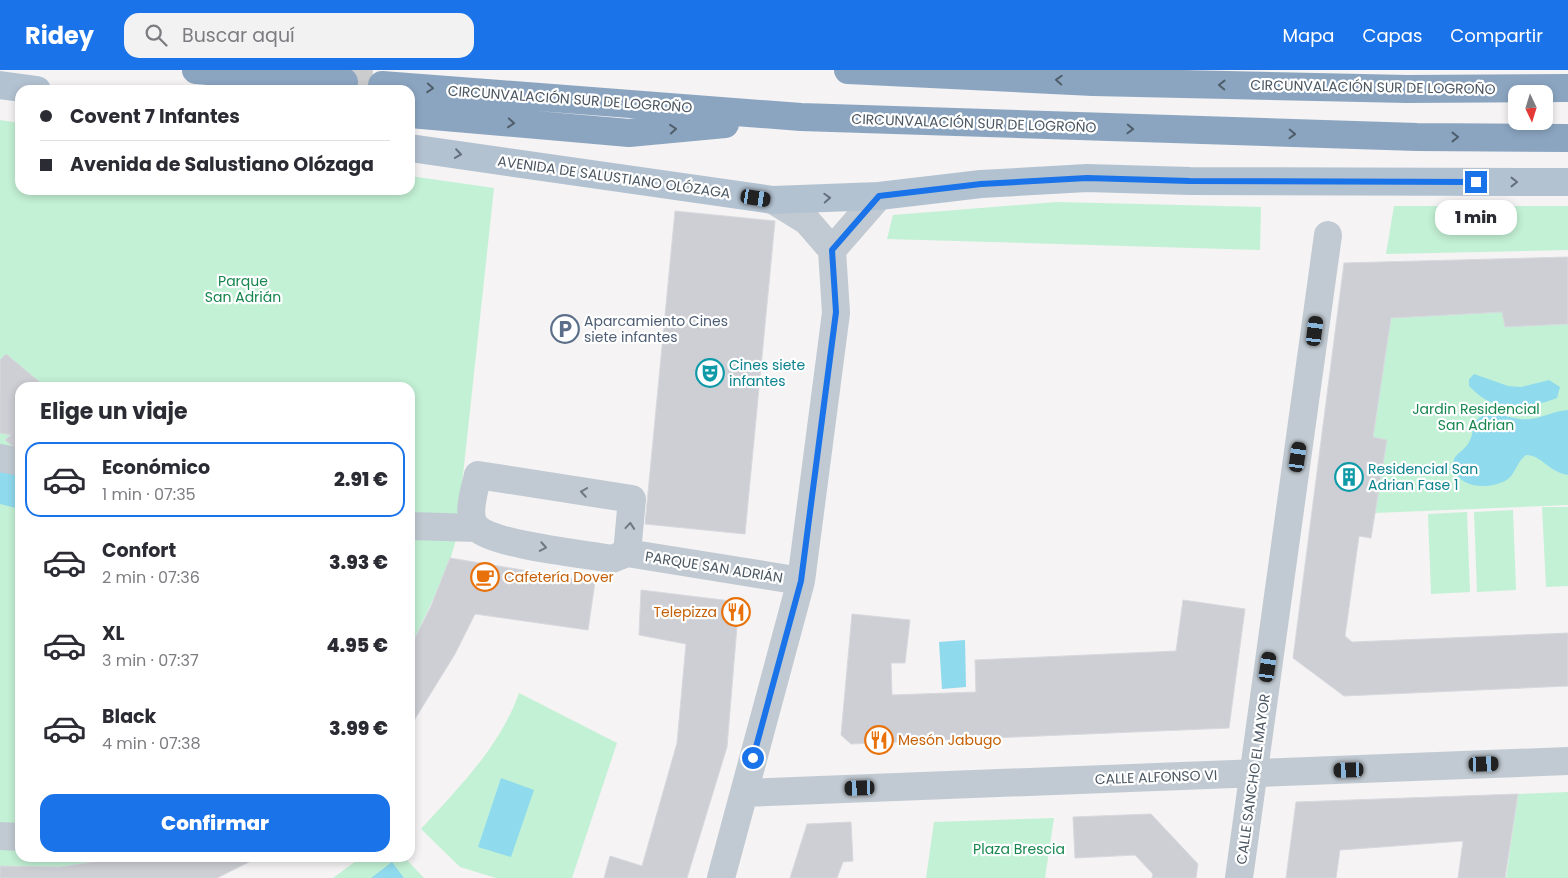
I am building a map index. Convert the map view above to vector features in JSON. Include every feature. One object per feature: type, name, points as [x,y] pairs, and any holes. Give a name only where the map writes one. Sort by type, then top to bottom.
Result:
[{"type":"highway","points":[[196,70],[344,82]]},
{"type":"highway","name":"CIRCUNVALACIÓN SUR DE LOGROÑO","points":[[848,70],[1112,82],[1398,88],[1568,88]]},
{"type":"highway","name":"CIRCUNVALACIÓN SUR DE LOGROÑO","points":[[415,88],[801,117],[1417,137],[1568,138]]},
{"type":"highway","points":[[415,114],[629,133],[801,117]]},
{"type":"main road","points":[[0,85],[15,87]]},
{"type":"main road","name":"AVENIDA DE SALUSTIANO OLÓZAGA","points":[[415,149],[773,200],[879,196],[981,184],[1087,178],[1200,182],[1568,182]]},
{"type":"street","points":[[832,250],[879,196]]},
{"type":"street","points":[[721,878],[801,581],[836,312],[832,250],[808,221],[773,200]]},
{"type":"street","name":"CALLE SANCHO EL MAYOR","points":[[1239,878],[1328,235]]},
{"type":"street","points":[[0,458],[15,461]]},
{"type":"street","name":"PARQUE SAN ADRIÁN","points":[[476,528],[472,518],[472,508],[478,476],[632,499],[628,554]]},
{"type":"street","name":"PARQUE SAN ADRIÁN","points":[[415,526],[476,528],[495,539],[612,559],[628,554],[801,581]]},
{"type":"street","name":"CALLE ALFONSO VI","points":[[744,793],[1568,761]]},
{"type":"street","points":[[0,836],[15,837]]},
{"type":"green space","name":"Parque San Adrián","points":[[0,120],[15,122],[15,195],[415,195],[415,177],[494,188],[456,540],[447,570],[415,637],[415,382],[15,382],[15,862],[94,862],[60,867],[0,866]]},
{"type":"green space","points":[[1057,202],[1261,207],[1260,250],[887,239],[893,215]]},
{"type":"green space","points":[[1394,206],[1568,206],[1568,250],[1386,254]]},
{"type":"green space","name":"Jardin Residencial San Adrian","points":[[1502,312],[1505,327],[1568,324],[1568,505],[1375,513],[1387,440],[1373,437],[1391,318]]},
{"type":"green space","points":[[1542,507],[1568,507],[1568,586],[1546,587]]},
{"type":"green space","points":[[1513,510],[1516,590],[1477,592],[1474,512]]},
{"type":"green space","points":[[1467,512],[1470,592],[1431,594],[1428,514]]},
{"type":"green space","points":[[519,693],[617,743],[572,878],[496,878],[460,867],[421,829],[477,766],[501,731]]},
{"type":"green space","points":[[1568,792],[1568,878],[1506,878],[1518,794]]},
{"type":"green space","name":"Plaza Brescia","points":[[1054,818],[1045,878],[926,878],[934,822]]},
{"type":"green space","points":[[355,862],[409,862],[424,878],[333,878]]},
{"type":"water","points":[[1474,374],[1508,386],[1521,387],[1549,380],[1560,387],[1557,398],[1534,405],[1511,407],[1489,401],[1479,395],[1469,386],[1469,379]]},
{"type":"water","points":[[1568,410],[1568,475],[1555,471],[1536,458],[1526,455],[1509,478],[1499,484],[1476,486],[1469,484],[1463,481],[1454,470],[1454,459],[1468,444],[1476,421],[1482,416],[1496,414],[1527,419]]},
{"type":"water","points":[[0,467],[15,470],[15,508],[0,504]]},
{"type":"water","points":[[965,640],[966,687],[942,689],[939,642]]},
{"type":"water","points":[[501,778],[534,790],[511,857],[478,847]]},
{"type":"water","points":[[392,862],[404,878],[371,878]]},
{"type":"building","name":"Cines siete infantes","points":[[675,211],[775,221],[745,534],[645,524]]},
{"type":"building","name":"Residencial San Adrian Fase 1","points":[[1568,257],[1568,324],[1505,327],[1502,312],[1391,318],[1373,437],[1387,440],[1371,538],[1359,536],[1345,636],[1352,642],[1568,633],[1568,686],[1344,696],[1293,658],[1344,263]]},
{"type":"building","points":[[6,354],[40,382],[15,382],[15,448],[5,440],[11,435],[0,433],[0,360]]},
{"type":"building","points":[[450,558],[595,582],[588,630],[475,614],[455,654],[415,719],[415,638],[431,606]]},
{"type":"building","points":[[641,590],[739,602],[727,747],[687,878],[604,878],[610,856],[642,866],[677,743],[686,644],[639,635]]},
{"type":"building","points":[[1183,600],[1245,609],[1229,728],[851,744],[841,735],[852,614],[910,620],[905,663],[891,663],[892,695],[976,692],[975,660],[1176,651]]},
{"type":"building","points":[[1518,794],[1505,878],[1458,878],[1463,841],[1340,850],[1336,878],[1286,878],[1296,802]]},
{"type":"building","points":[[1151,814],[1198,864],[1196,878],[1152,878],[1153,874],[1135,855],[1075,858],[1073,817]]},
{"type":"building","points":[[851,822],[853,861],[843,862],[837,878],[790,878],[807,824]]},
{"type":"building","points":[[94,862],[249,862],[217,878],[0,878],[0,866],[60,867]]},
{"type":"tunnel","points":[[344,82],[382,85]]},
{"type":"place","name":"Aparcamiento Cines siete infantes","points":[[565,329]]},
{"type":"place","name":"Cines siete infantes","points":[[710,373]]},
{"type":"place","name":"Residencial San Adrian Fase 1","points":[[1349,477]]},
{"type":"place","name":"Cafetería Dover","points":[[485,577]]},
{"type":"place","name":"Telepizza","points":[[736,612]]},
{"type":"place","name":"Mesón Jabugo","points":[[879,740]]},
{"type":"route","points":[[753,758],[801,581],[836,312],[832,250],[851,225],[879,196],[981,184],[1087,178],[1277,182],[1476,182]]}]
